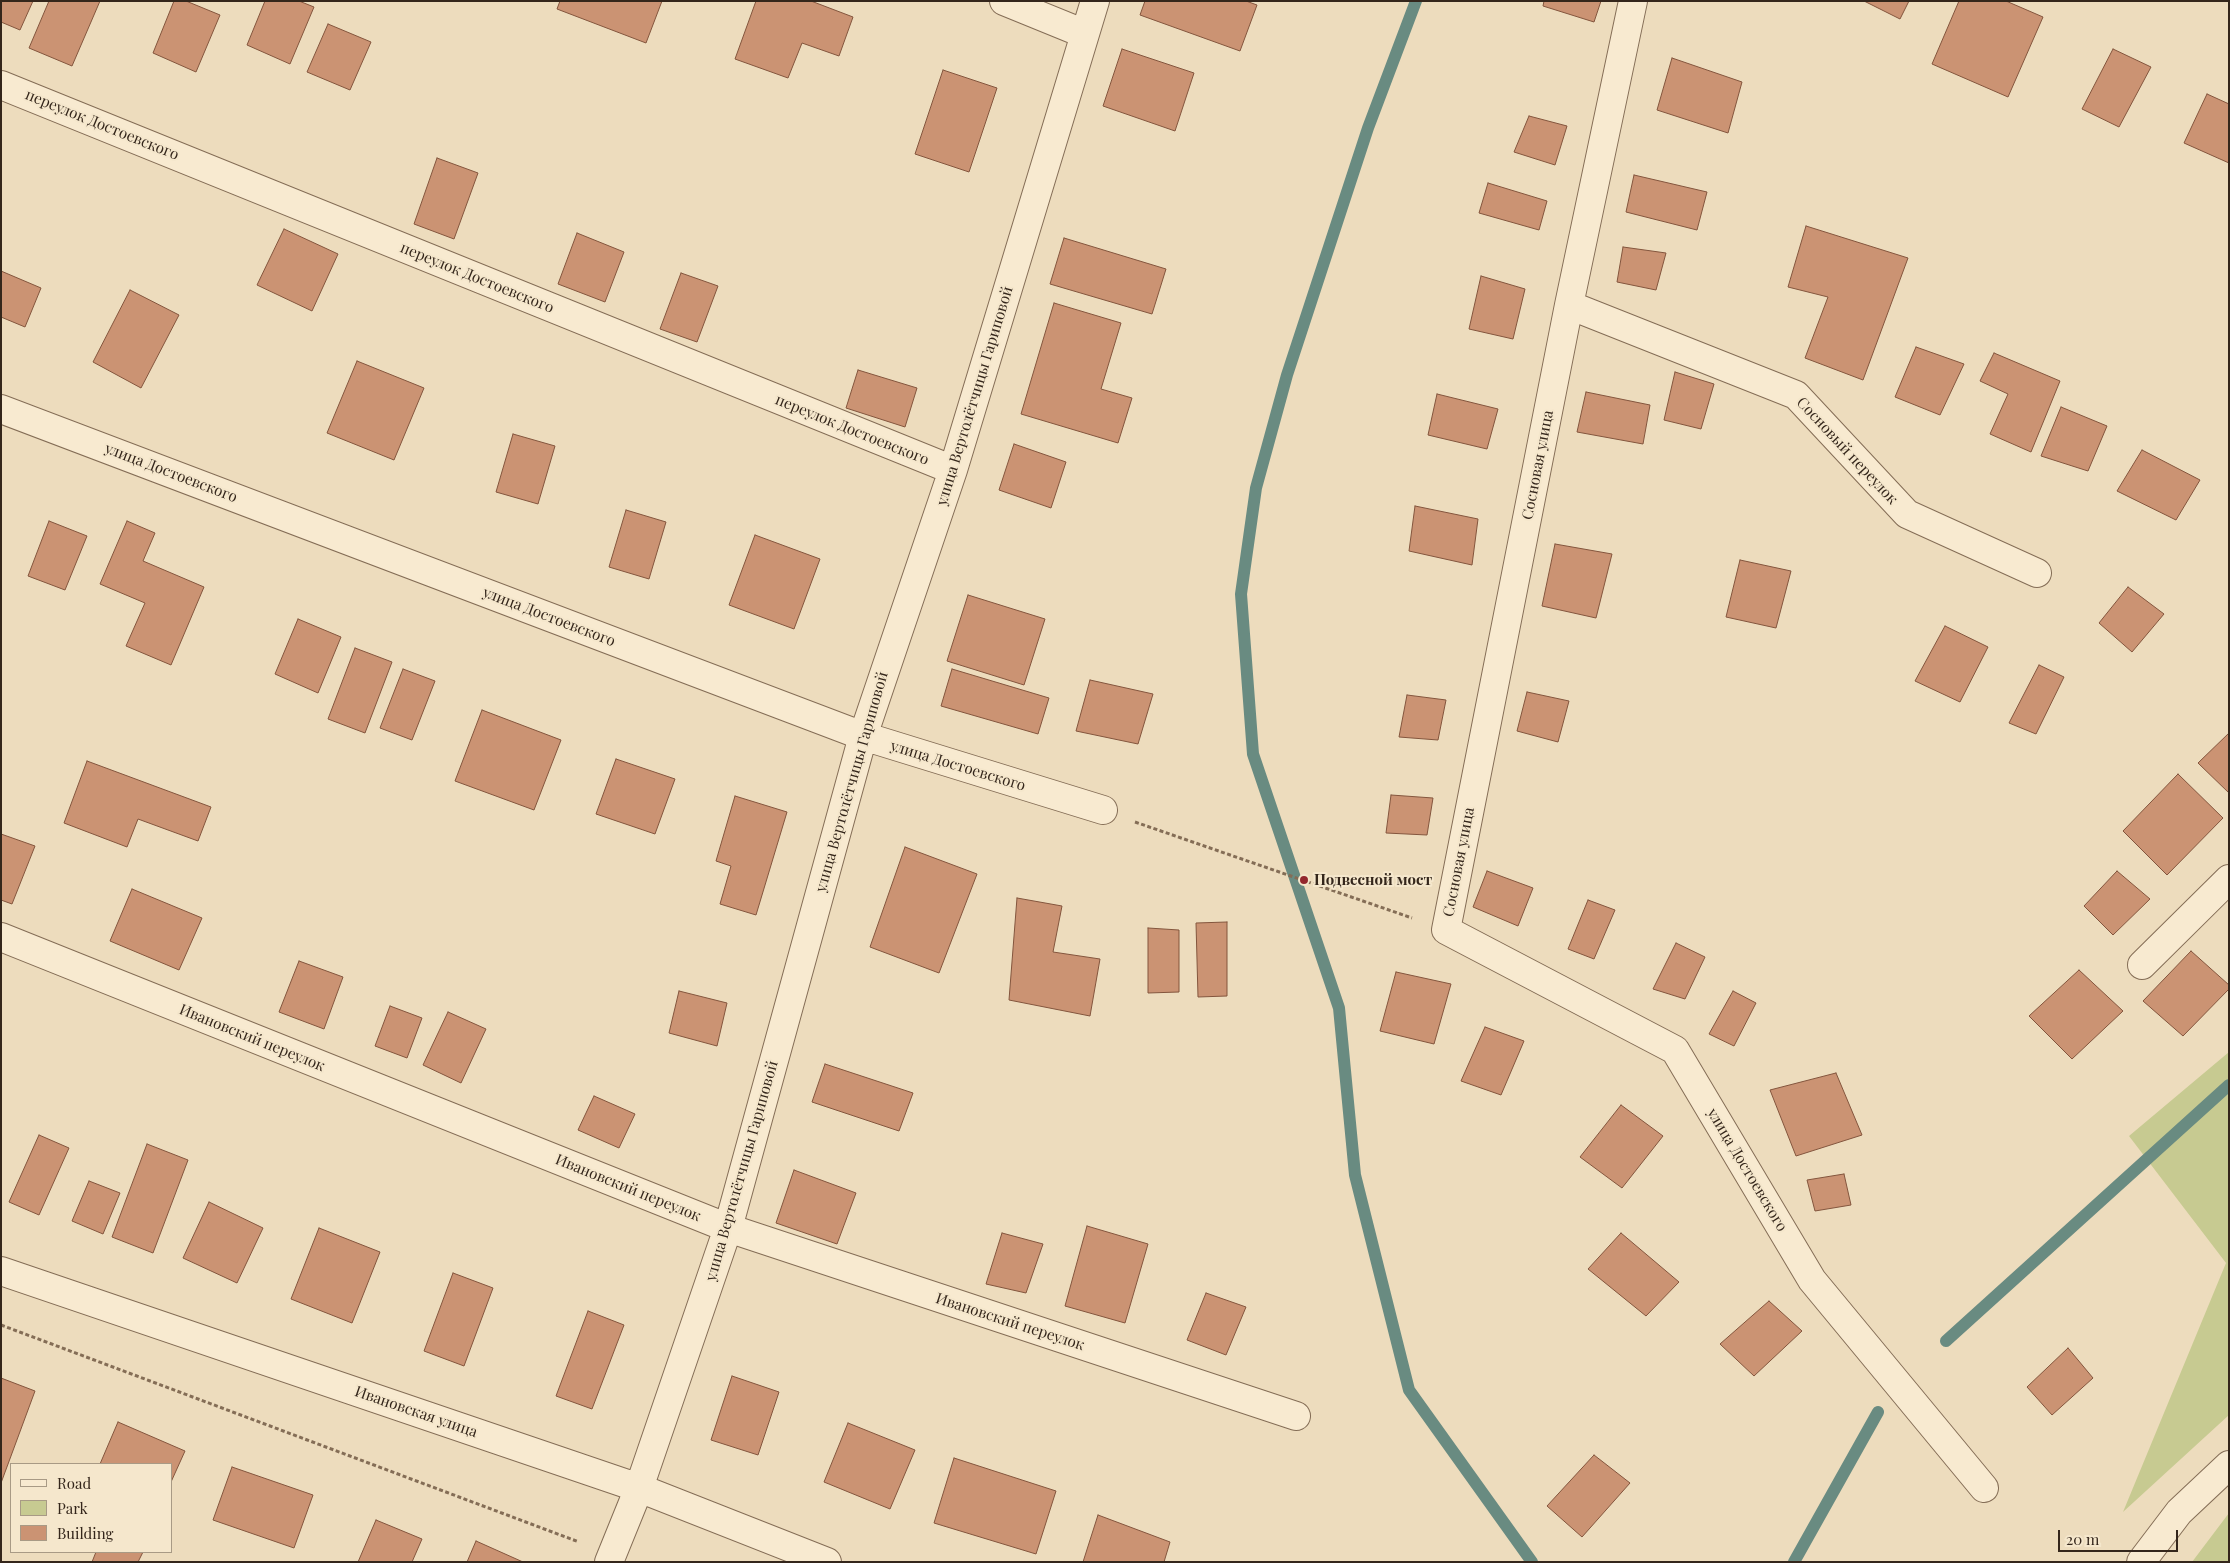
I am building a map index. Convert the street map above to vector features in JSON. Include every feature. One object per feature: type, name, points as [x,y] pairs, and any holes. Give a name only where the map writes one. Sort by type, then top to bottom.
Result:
[{"type":"street","points":[[1004,1],[1085,34]]},
{"type":"street","name":"улица Вертолётчицы Гариповой","points":[[610,1558],[639,1488],[728,1228],[863,736],[953,470],[1095,1]]},
{"type":"street","name":"Сосновая улица","points":[[1446,930],[1569,305],[1633,1]]},
{"type":"street","name":"переулок Достоевского","points":[[1,85],[953,470]]},
{"type":"street","name":"Сосновый переулок","points":[[1569,305],[1796,395],[1907,514],[2037,573]]},
{"type":"street","name":"улица Достоевского","points":[[1,409],[863,736],[1103,810]]},
{"type":"street","points":[[2142,965],[2229,879]]},
{"type":"street","name":"улица Достоевского","points":[[1446,930],[1675,1050],[1812,1280],[1984,1488]]},
{"type":"street","name":"Ивановский переулок","points":[[1,937],[728,1228],[1296,1416]]},
{"type":"street","name":"Ивановская улица","points":[[1,1271],[639,1488],[827,1562]]},
{"type":"street","points":[[2141,1562],[2179,1512],[2229,1465]]},
{"type":"path","points":[[1103,810],[1446,930]]},
{"type":"path","points":[[1,1325],[610,1558]]},
{"type":"green space","points":[[2229,1052],[2229,1415],[2123,1512],[2226,1263],[2129,1136]]},
{"type":"green space","points":[[2229,1513],[2229,1562],[2192,1562]]},
{"type":"building","points":[[1,1],[33,1],[20,30],[1,22]]},
{"type":"building","points":[[49,1],[100,1],[72,66],[29,48]]},
{"type":"building","points":[[174,1],[186,1],[220,15],[196,72],[153,53]]},
{"type":"building","points":[[265,1],[299,1],[314,7],[290,64],[247,45]]},
{"type":"building","points":[[560,1],[662,1],[646,43],[557,9]]},
{"type":"building","points":[[756,1],[811,1],[853,17],[839,56],[802,43],[788,78],[735,59]]},
{"type":"building","points":[[1145,1],[1246,1],[1257,5],[1240,51],[1140,15]]},
{"type":"building","points":[[1544,1],[1601,1],[1594,22],[1543,6]]},
{"type":"building","points":[[1864,1],[1909,1],[1900,19]]},
{"type":"building","points":[[1959,1],[2006,1],[2043,17],[2008,97],[1932,64]]},
{"type":"building","points":[[328,24],[371,42],[350,90],[307,72]]},
{"type":"building","points":[[1122,49],[1194,73],[1175,131],[1103,106]]},
{"type":"building","points":[[2113,49],[2151,67],[2119,127],[2082,109]]},
{"type":"building","points":[[1672,58],[1742,82],[1728,133],[1657,110]]},
{"type":"building","points":[[943,70],[997,88],[969,172],[915,154]]},
{"type":"building","points":[[2207,94],[2229,104],[2229,163],[2184,143]]},
{"type":"building","points":[[1529,116],[1567,126],[1555,165],[1514,152]]},
{"type":"building","points":[[437,158],[478,173],[454,239],[414,224]]},
{"type":"building","points":[[1634,175],[1707,192],[1697,230],[1626,212]]},
{"type":"building","points":[[1488,183],[1547,201],[1539,230],[1479,213]]},
{"type":"building","points":[[1806,226],[1908,258],[1863,380],[1805,358],[1828,297],[1788,287]]},
{"type":"building","points":[[284,229],[338,254],[312,311],[257,285]]},
{"type":"building","points":[[577,233],[624,252],[605,302],[558,284]]},
{"type":"building","points":[[1064,238],[1166,269],[1152,314],[1050,284]]},
{"type":"building","points":[[1623,247],[1666,253],[1656,290],[1617,282]]},
{"type":"building","points":[[1,271],[41,288],[25,327],[1,317]]},
{"type":"building","points":[[681,273],[718,286],[697,342],[660,329]]},
{"type":"building","points":[[1481,276],[1525,289],[1513,339],[1469,329]]},
{"type":"building","points":[[130,290],[179,315],[141,388],[93,362]]},
{"type":"building","points":[[1054,303],[1121,323],[1101,389],[1132,398],[1118,443],[1021,414]]},
{"type":"building","points":[[1916,347],[1964,364],[1940,415],[1895,397]]},
{"type":"building","points":[[1994,353],[2060,381],[2031,452],[1990,434],[2008,394],[1980,381]]},
{"type":"building","points":[[357,361],[424,388],[394,460],[327,433]]},
{"type":"building","points":[[858,370],[917,388],[905,427],[846,408]]},
{"type":"building","points":[[1675,372],[1714,384],[1701,429],[1664,420]]},
{"type":"building","points":[[1586,392],[1650,405],[1643,444],[1577,432]]},
{"type":"building","points":[[1437,394],[1498,409],[1487,449],[1428,435]]},
{"type":"building","points":[[2061,407],[2107,426],[2088,471],[2041,456]]},
{"type":"building","points":[[513,434],[555,446],[538,504],[496,492]]},
{"type":"building","points":[[1014,444],[1066,462],[1051,508],[999,490]]},
{"type":"building","points":[[2142,450],[2200,480],[2176,520],[2117,491]]},
{"type":"building","points":[[1415,506],[1478,519],[1472,565],[1409,551]]},
{"type":"building","points":[[626,510],[666,522],[649,579],[609,567]]},
{"type":"building","points":[[49,521],[87,536],[65,590],[28,576]]},
{"type":"building","points":[[127,521],[155,533],[143,561],[204,587],[171,665],[126,646],[145,603],[100,584]]},
{"type":"building","points":[[755,535],[820,559],[794,629],[729,605]]},
{"type":"building","points":[[1555,544],[1612,554],[1596,618],[1542,606]]},
{"type":"building","points":[[1740,560],[1791,571],[1776,628],[1726,617]]},
{"type":"building","points":[[2128,587],[2164,614],[2132,652],[2099,623]]},
{"type":"building","points":[[968,595],[1045,619],[1024,685],[947,661]]},
{"type":"building","points":[[298,619],[341,637],[318,693],[275,674]]},
{"type":"building","points":[[1945,626],[1988,647],[1960,702],[1915,681]]},
{"type":"building","points":[[355,648],[392,662],[365,733],[328,719]]},
{"type":"building","points":[[2039,665],[2064,677],[2036,734],[2009,723]]},
{"type":"building","points":[[403,669],[435,681],[412,740],[380,728]]},
{"type":"building","points":[[952,669],[1049,698],[1038,734],[941,706]]},
{"type":"building","points":[[1090,680],[1153,694],[1138,744],[1076,731]]},
{"type":"building","points":[[1527,692],[1569,701],[1558,742],[1517,731]]},
{"type":"building","points":[[1407,695],[1446,700],[1438,740],[1399,737]]},
{"type":"building","points":[[482,710],[561,740],[534,810],[455,781]]},
{"type":"building","points":[[2229,733],[2229,793],[2198,763]]},
{"type":"building","points":[[616,759],[675,779],[655,834],[596,814]]},
{"type":"building","points":[[87,761],[211,807],[198,841],[138,819],[127,847],[64,823]]},
{"type":"building","points":[[2178,774],[2223,818],[2167,875],[2123,831]]},
{"type":"building","points":[[1391,795],[1433,798],[1427,835],[1386,833]]},
{"type":"building","points":[[735,796],[787,812],[756,915],[720,904],[731,866],[716,861]]},
{"type":"building","points":[[1,834],[35,846],[12,904],[1,900]]},
{"type":"building","points":[[905,847],[977,874],[939,973],[870,947]]},
{"type":"building","points":[[1487,871],[1533,888],[1518,926],[1473,907]]},
{"type":"building","points":[[2117,871],[2150,899],[2113,935],[2084,906]]},
{"type":"building","points":[[132,889],[202,918],[179,970],[110,941]]},
{"type":"building","points":[[1017,898],[1062,906],[1053,952],[1100,959],[1090,1016],[1009,1000]]},
{"type":"building","points":[[1588,900],[1615,910],[1594,959],[1568,949]]},
{"type":"building","points":[[1227,922],[1227,996],[1198,997],[1196,923]]},
{"type":"building","points":[[1148,928],[1179,930],[1179,992],[1148,993]]},
{"type":"building","points":[[1676,943],[1705,957],[1685,999],[1653,989]]},
{"type":"building","points":[[2191,951],[2229,985],[2229,989],[2183,1036],[2143,1001]]},
{"type":"building","points":[[299,961],[343,977],[324,1029],[279,1012]]},
{"type":"building","points":[[2079,970],[2123,1011],[2072,1059],[2029,1016]]},
{"type":"building","points":[[1396,972],[1451,984],[1434,1044],[1380,1031]]},
{"type":"building","points":[[679,991],[727,1003],[717,1046],[669,1033]]},
{"type":"building","points":[[1733,991],[1756,1003],[1734,1046],[1709,1034]]},
{"type":"building","points":[[390,1006],[422,1018],[407,1058],[375,1046]]},
{"type":"building","points":[[448,1012],[486,1029],[461,1083],[423,1065]]},
{"type":"building","points":[[1485,1027],[1524,1041],[1501,1095],[1461,1081]]},
{"type":"building","points":[[825,1064],[913,1093],[899,1131],[812,1102]]},
{"type":"building","points":[[1836,1073],[1862,1135],[1796,1156],[1770,1090]]},
{"type":"building","points":[[594,1096],[635,1114],[619,1148],[578,1130]]},
{"type":"building","points":[[1621,1105],[1663,1136],[1622,1188],[1580,1157]]},
{"type":"building","points":[[39,1135],[69,1148],[39,1215],[9,1202]]},
{"type":"building","points":[[147,1144],[188,1160],[153,1253],[112,1237]]},
{"type":"building","points":[[794,1170],[856,1193],[837,1244],[776,1223]]},
{"type":"building","points":[[1844,1174],[1851,1205],[1815,1211],[1807,1180]]},
{"type":"building","points":[[89,1181],[120,1193],[103,1234],[72,1221]]},
{"type":"building","points":[[209,1202],[263,1228],[237,1283],[183,1258]]},
{"type":"building","points":[[1087,1226],[1148,1244],[1125,1323],[1065,1306]]},
{"type":"building","points":[[319,1228],[380,1252],[352,1323],[291,1299]]},
{"type":"building","points":[[1002,1233],[1043,1244],[1026,1293],[986,1284]]},
{"type":"building","points":[[1621,1233],[1679,1282],[1646,1316],[1588,1269]]},
{"type":"building","points":[[453,1273],[493,1288],[464,1366],[424,1351]]},
{"type":"building","points":[[1206,1293],[1246,1307],[1226,1355],[1187,1340]]},
{"type":"building","points":[[1769,1301],[1802,1331],[1754,1376],[1720,1344]]},
{"type":"building","points":[[588,1311],[624,1325],[592,1409],[556,1396]]},
{"type":"building","points":[[2068,1348],[2093,1378],[2052,1415],[2027,1387]]},
{"type":"building","points":[[732,1376],[779,1392],[758,1455],[711,1440]]},
{"type":"building","points":[[1,1378],[35,1391],[1,1483]]},
{"type":"building","points":[[118,1422],[185,1451],[172,1480],[172,1463],[100,1463]]},
{"type":"building","points":[[848,1423],[915,1450],[890,1509],[824,1482]]},
{"type":"building","points":[[1594,1455],[1630,1483],[1582,1537],[1547,1506]]},
{"type":"building","points":[[954,1458],[1056,1491],[1036,1554],[934,1523]]},
{"type":"building","points":[[232,1467],[313,1495],[294,1548],[213,1520]]},
{"type":"building","points":[[1098,1515],[1170,1542],[1164,1562],[1083,1562]]},
{"type":"building","points":[[376,1520],[422,1539],[412,1562],[358,1562]]},
{"type":"building","points":[[476,1541],[523,1562],[467,1562]]},
{"type":"building","points":[[96,1553],[142,1553],[138,1562],[92,1562]]},
{"type":"waterway","points":[[1416,1],[1368,128],[1287,375],[1256,488],[1241,594],[1253,754],[1339,1008],[1355,1175],[1409,1390],[1532,1562]]},
{"type":"waterway","points":[[1946,1341],[2229,1085]]},
{"type":"waterway","points":[[1794,1562],[1878,1412]]},
{"type":"place","name":"Подвесной мост","points":[[1304,880]]}]
